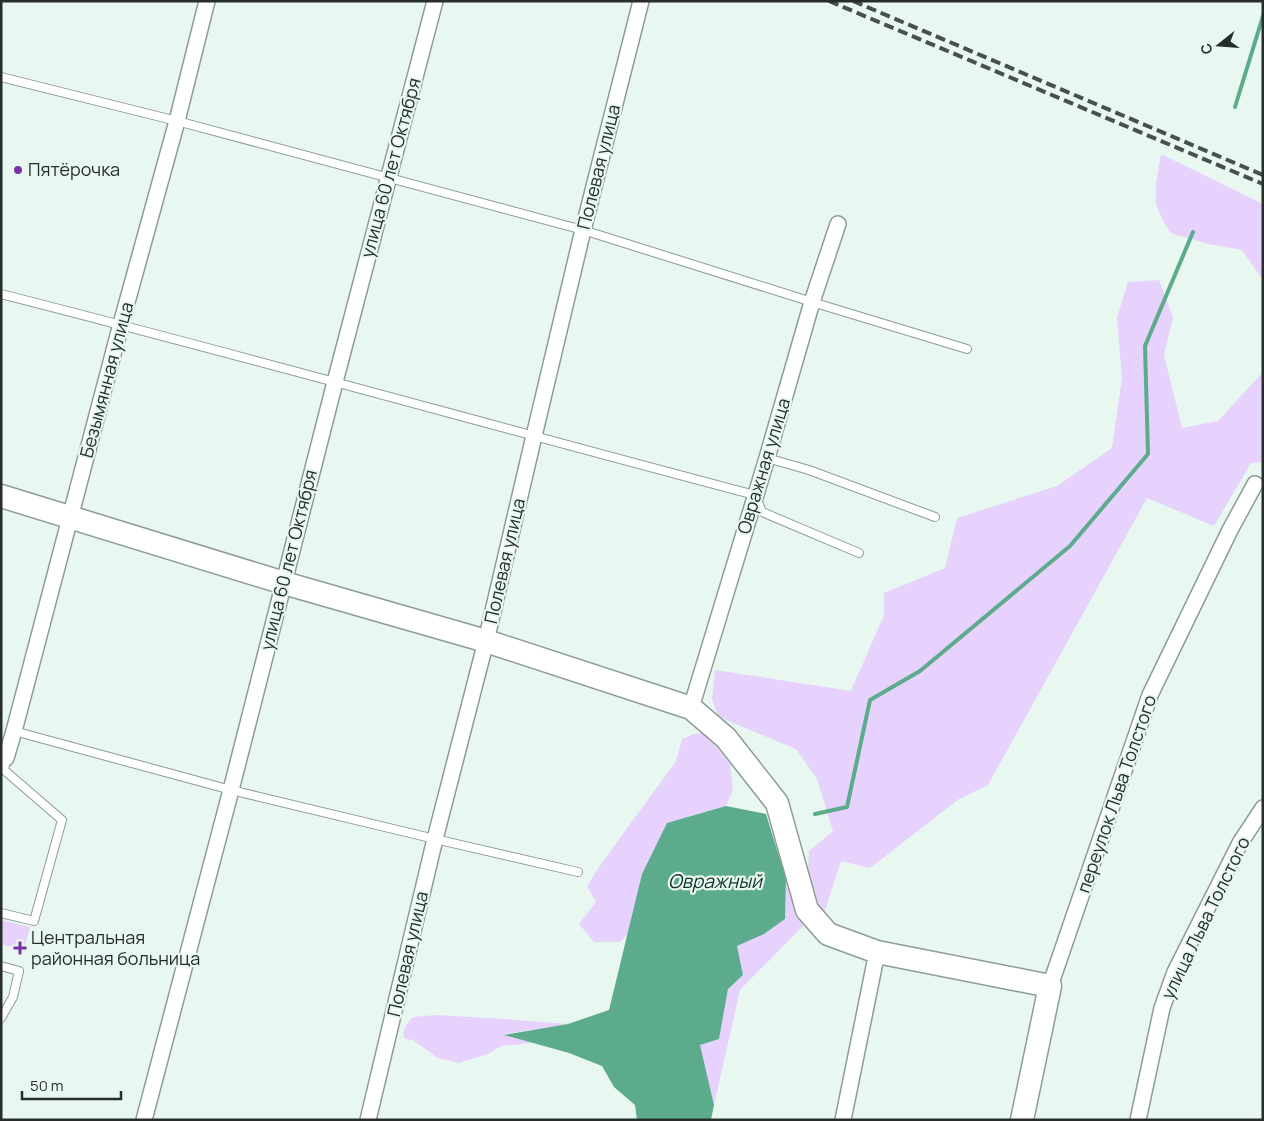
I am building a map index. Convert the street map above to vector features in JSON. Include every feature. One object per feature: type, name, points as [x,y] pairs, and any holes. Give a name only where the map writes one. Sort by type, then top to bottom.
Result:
[{"type":"street","name":"Безымянная улица","points":[[6,758],[177,121],[207,1]]},
{"type":"street","name":"улица 60 лет Октября","points":[[144,1120],[435,1]]},
{"type":"street","name":"Полевая улица","points":[[368,1120],[435,839],[486,641],[583,230],[641,1]]},
{"type":"street","name":"Овражная улица","points":[[691,708],[812,302],[838,224]]},
{"type":"street","name":"переулок Льва Толстого","points":[[1022,1120],[1050,986],[1150,695],[1230,530],[1255,484]]},
{"type":"street","points":[[1,496],[284,583],[486,641],[691,708],[726,738],[777,803],[807,910],[828,934],[877,952],[1050,986]]},
{"type":"street","name":"улица Льва Толстого","points":[[1138,1120],[1162,1008],[1176,972],[1240,842],[1263,808]]},
{"type":"street","points":[[843,1120],[877,952]]},
{"type":"lane","points":[[1,77],[177,121],[583,230],[967,349]]},
{"type":"lane","points":[[1,294],[121,324],[756,495],[762,512],[859,553]]},
{"type":"lane","points":[[767,458],[809,470],[935,517]]},
{"type":"lane","points":[[14,731],[231,790],[578,872]]},
{"type":"lane","points":[[1,913],[34,921],[62,820],[4,770],[6,758]]},
{"type":"lane","points":[[1,966],[19,971],[13,997],[1,1018]]},
{"type":"shaded area","points":[[1161,154],[1263,204],[1263,280],[1242,250],[1208,244],[1171,233],[1156,205],[1156,184]]},
{"type":"shaded area","points":[[1159,280],[1173,317],[1164,355],[1182,428],[1218,421],[1263,372],[1263,462],[1251,463],[1214,526],[1147,498],[988,785],[959,799],[870,868],[841,861],[823,916],[808,874],[809,851],[833,831],[817,779],[796,749],[718,716],[712,699],[715,670],[851,691],[884,615],[884,593],[945,568],[957,518],[1057,486],[1112,448],[1122,378],[1117,318],[1128,282]]},
{"type":"shaded area","points":[[703,733],[730,764],[733,789],[726,806],[667,824],[642,874],[628,934],[620,942],[594,942],[579,924],[596,902],[587,886],[676,761],[682,739],[694,734]]},
{"type":"shaded area","points":[[786,879],[803,926],[740,990],[714,1105],[699,1045],[719,1039],[728,989],[743,975],[736,946],[764,934],[785,919]]},
{"type":"shaded area","points":[[1,920],[30,927],[24,950],[1,944]]},
{"type":"shaded area","points":[[436,1015],[568,1024],[505,1034],[533,1043],[501,1046],[488,1054],[459,1063],[438,1058],[413,1040],[405,1039],[403,1033],[406,1025],[413,1017]]},
{"type":"water","name":"Овражный","points":[[726,806],[766,814],[786,879],[785,919],[764,934],[737,946],[743,975],[728,989],[719,1039],[700,1045],[714,1105],[711,1120],[637,1120],[635,1105],[614,1087],[602,1066],[569,1053],[504,1035],[568,1024],[609,1010],[642,874],[667,823]]},
{"type":"waterway","points":[[1235,107],[1263,16]]},
{"type":"waterway","points":[[815,814],[847,807],[870,700],[920,671],[1070,546],[1148,454],[1145,346],[1193,232]]},
{"type":"railway","points":[[829,1],[1263,184]]},
{"type":"railway","points":[[853,1],[1263,175]]},
{"type":"place","name":"Пятёрочка","points":[[18,170]]},
{"type":"place","name":"Центральная районная больница","points":[[20,948]]}]
